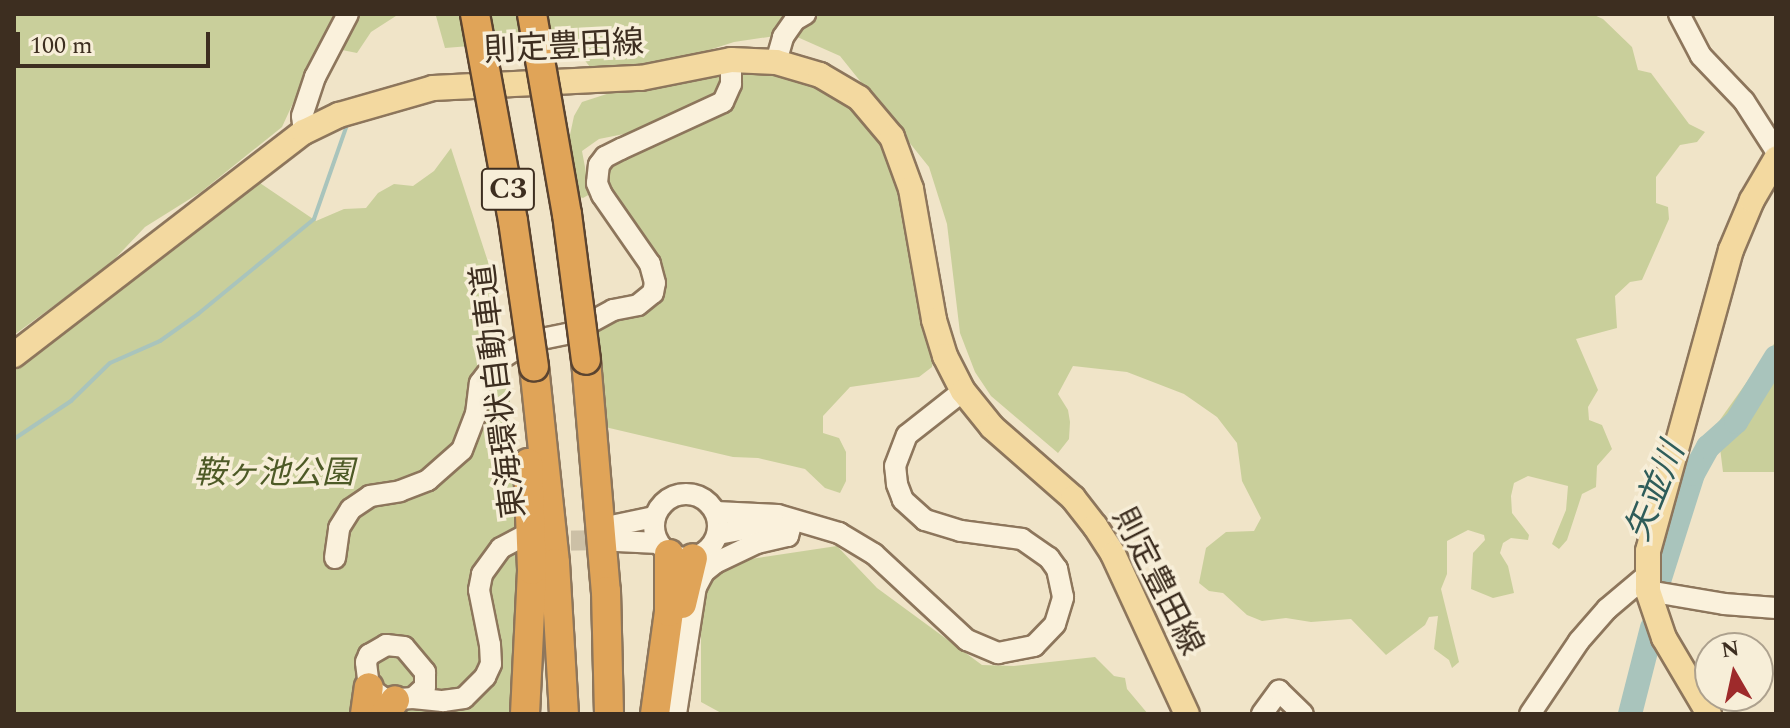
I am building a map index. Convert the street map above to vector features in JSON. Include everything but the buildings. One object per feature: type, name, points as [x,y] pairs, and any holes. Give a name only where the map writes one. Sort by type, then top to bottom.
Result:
[{"type":"highway","name":"東海環状自動車道","points":[[475,14],[513,221],[534,366],[555,563],[564,714]]},
{"type":"highway","name":"C3","points":[[532,14],[565,200],[586,360],[606,591],[609,714]]},
{"type":"highway","points":[[525,714],[532,570],[527,468],[534,366]]},
{"type":"highway","points":[[655,714],[669,612],[673,552]]},
{"type":"highway","points":[[667,714],[684,588],[673,552]]},
{"type":"highway","points":[[606,591],[620,714]]},
{"type":"highway","points":[[505,714],[525,673],[529,647]]},
{"type":"main road","name":"則定豊田線","points":[[14,355],[304,132],[365,106],[433,88],[641,78],[731,60],[776,62],[820,75],[842,86],[877,116],[892,137],[911,189],[934,320],[945,356],[963,391],[992,427],[1073,498],[1095,526],[1113,554],[1187,714]]},
{"type":"main road","points":[[1709,714],[1664,638],[1647,584],[1648,551],[1726,264],[1752,200],[1776,159]]},
{"type":"street","points":[[304,132],[302,116],[315,77],[348,14]]},
{"type":"street","points":[[776,62],[783,37],[795,20],[805,14]]},
{"type":"street","points":[[1679,14],[1701,56],[1744,101],[1776,151]]},
{"type":"street","points":[[335,558],[339,528],[360,501],[415,486],[454,459],[470,434],[480,383],[496,362],[527,342],[571,333],[613,310],[638,305],[653,293],[655,283],[650,264],[613,215],[597,183],[599,165],[605,157],[723,102],[731,84],[731,60]]},
{"type":"street","points":[[716,512],[778,515],[824,527],[865,548],[958,633],[981,648],[998,653],[1016,653],[1040,641],[1055,624],[1063,597],[1057,569],[1049,558],[1022,539],[961,531],[925,520],[903,500],[897,484],[895,466],[907,435],[936,408],[963,391]]},
{"type":"street","points":[[684,494],[703,498],[716,512],[718,534],[709,550],[673,552],[617,533],[655,517],[666,501],[684,494]]},
{"type":"street","points":[[655,517],[673,552]]},
{"type":"street","points":[[718,534],[792,521]]},
{"type":"street","points":[[676,714],[696,587],[704,572],[757,543],[788,536],[792,521]]},
{"type":"street","points":[[475,687],[451,692],[427,678],[404,647],[386,645],[369,655],[366,662],[367,701],[379,697],[397,704],[464,698],[475,687],[491,664],[479,590],[482,574],[501,548],[523,540]]},
{"type":"street","points":[[1530,714],[1579,641],[1607,609],[1647,584],[1724,604],[1776,608]]},
{"type":"street","points":[[397,704],[425,687],[427,678]]},
{"type":"street","points":[[1262,714],[1279,691],[1303,714]]},
{"type":"green space","points":[[14,14],[334,14],[282,127],[201,192],[145,227],[108,266],[14,335]]},
{"type":"green space","points":[[360,14],[399,14],[371,32],[357,53],[342,50]]},
{"type":"green space","points":[[432,14],[798,14],[775,36],[734,42],[653,68],[599,72],[590,67],[572,44],[544,40],[445,48],[436,16]]},
{"type":"green space","points":[[813,14],[1592,14],[1603,19],[1632,47],[1638,70],[1651,73],[1689,124],[1705,132],[1697,142],[1680,145],[1656,177],[1656,203],[1668,207],[1669,219],[1642,280],[1630,282],[1615,296],[1617,328],[1576,339],[1598,390],[1588,407],[1589,420],[1602,425],[1612,449],[1597,466],[1596,487],[1582,494],[1567,540],[1559,549],[1552,544],[1566,510],[1568,486],[1528,476],[1514,483],[1511,496],[1512,513],[1529,535],[1528,540],[1511,538],[1503,543],[1500,553],[1508,566],[1514,593],[1493,598],[1471,589],[1473,553],[1485,540],[1484,535],[1468,530],[1447,541],[1447,574],[1441,589],[1459,662],[1452,668],[1449,660],[1434,649],[1438,616],[1429,617],[1425,625],[1386,655],[1351,619],[1311,622],[1286,618],[1262,621],[1247,615],[1223,593],[1209,591],[1199,583],[1206,548],[1226,532],[1254,531],[1261,518],[1242,481],[1237,443],[1217,417],[1184,394],[1127,372],[1073,366],[1058,394],[1068,410],[1070,422],[1069,439],[1058,453],[991,396],[975,372],[960,333],[947,224],[929,167],[840,56],[795,36],[799,21]]},
{"type":"green space","points":[[764,69],[836,93],[877,132],[893,163],[908,231],[921,323],[933,358],[932,367],[919,377],[850,387],[823,416],[823,433],[839,438],[846,452],[846,481],[840,493],[825,488],[805,469],[758,458],[733,457],[605,427],[594,331],[660,290],[602,180],[610,161],[722,110],[739,71]]},
{"type":"green space","points":[[725,76],[726,83],[708,103],[644,130],[599,139],[582,151],[590,194],[583,198],[574,195],[567,149],[574,116],[582,102],[616,91]]},
{"type":"green space","name":"鞍ヶ池公園","points":[[451,148],[491,271],[505,341],[520,523],[523,714],[14,714],[14,371],[257,181],[316,221],[344,209],[366,208],[378,193],[394,184],[413,186],[434,171]]},
{"type":"green space","points":[[1776,341],[1776,472],[1723,472],[1717,424]]},
{"type":"green space","points":[[837,546],[877,588],[982,665],[1014,666],[1095,657],[1114,676],[1125,678],[1127,689],[1148,714],[723,714],[701,702],[701,604],[712,578],[744,560]]},
{"type":"waterway","points":[[14,439],[71,401],[110,363],[160,341],[198,314],[314,219],[348,122]]},
{"type":"waterway","name":"矢並川","points":[[1660,578],[1693,474],[1708,447],[1736,422],[1776,357]]},
{"type":"waterway","name":"矢並川","points":[[1630,714],[1652,628]]},
{"type":"tunnel","points":[[541,541],[613,540]]}]
